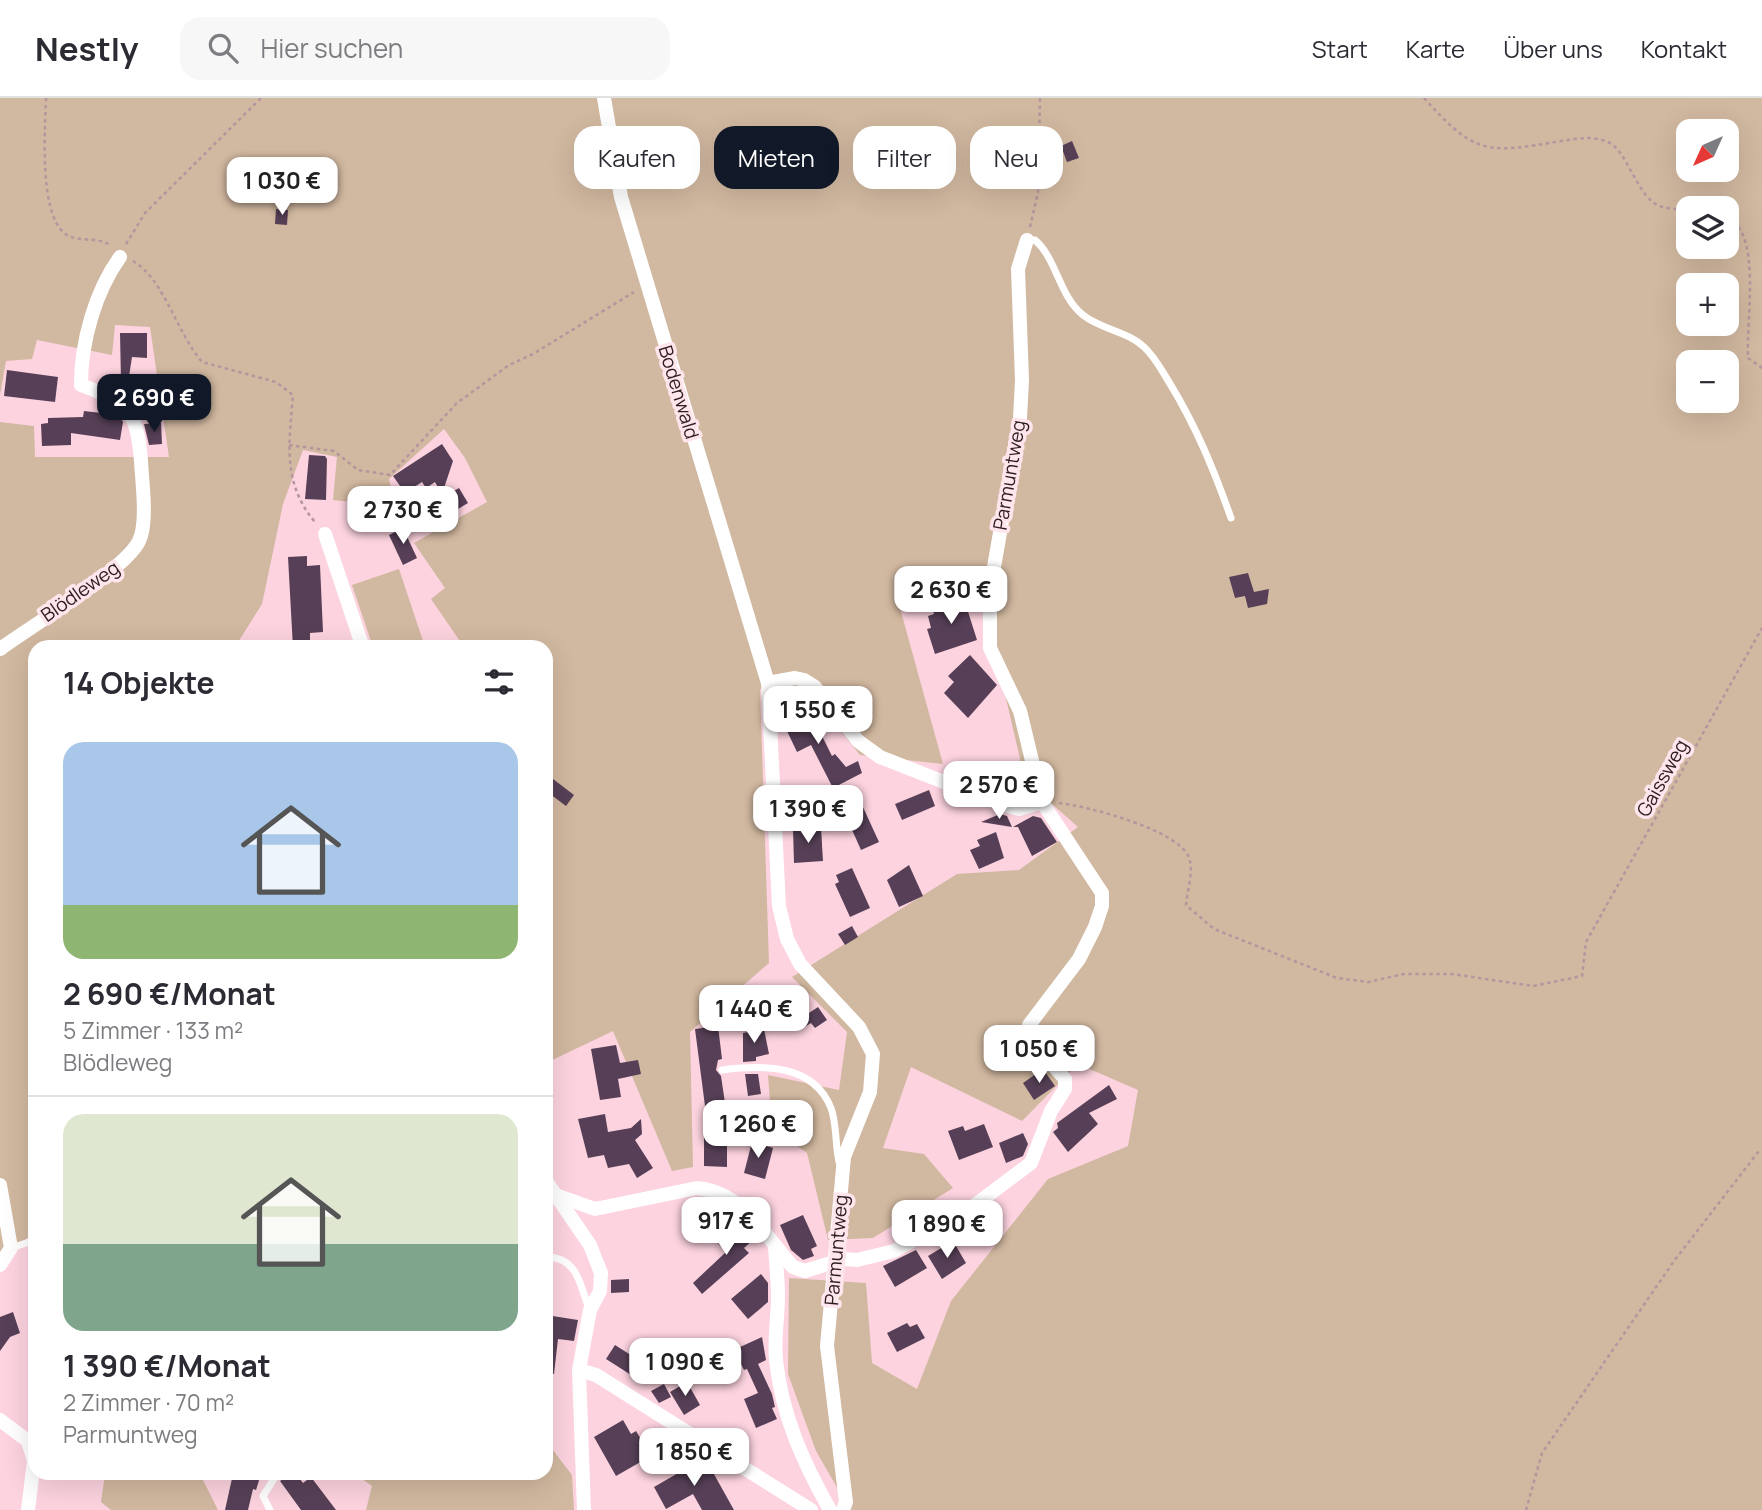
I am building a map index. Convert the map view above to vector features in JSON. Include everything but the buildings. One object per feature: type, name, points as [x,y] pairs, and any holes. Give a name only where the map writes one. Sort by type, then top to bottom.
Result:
[{"type":"street","name":"Bodenwald","points":[[604,98],[621,197],[768,683]]},
{"type":"street","name":"Parmuntweg","points":[[1027,240],[1018,269],[1022,380],[1020,418],[990,590],[988,623],[990,648],[1020,711],[1042,802]]},
{"type":"street","name":"Blödleweg","points":[[0,649],[121,565],[140,540],[144,498],[140,450],[132,418],[119,399],[82,384],[81,358],[105,277],[120,257]]},
{"type":"street","points":[[325,534],[360,640]]},
{"type":"street","points":[[553,1194],[595,1209],[697,1188],[714,1189],[730,1197],[744,1210],[793,1267],[805,1271],[894,1251],[991,1195],[1031,1163],[1051,1111],[1065,1089],[1065,1079],[1030,1039],[1029,1025],[1079,959],[1102,906],[1102,892],[1042,802],[1018,809],[1000,804],[880,757],[847,730],[815,687],[795,678],[768,683]]},
{"type":"street","name":"Parmuntweg","points":[[768,683],[779,906],[787,939],[800,964],[859,1027],[873,1054],[870,1092],[844,1157],[827,1346],[846,1502],[843,1510]]},
{"type":"street","points":[[0,1185],[11,1248],[0,1265]]},
{"type":"street","points":[[553,1194],[590,1245],[601,1273],[600,1291],[590,1310],[579,1370],[584,1510]]},
{"type":"street","points":[[775,1247],[778,1296],[776,1358],[781,1395],[790,1429],[805,1467],[830,1510]]},
{"type":"street","points":[[579,1370],[596,1375],[811,1510]]},
{"type":"street","points":[[0,1420],[28,1441]]},
{"type":"street","points":[[28,1510],[32,1480]]},
{"type":"lane","points":[[1027,240],[1035,240],[1043,247],[1067,296],[1083,315],[1130,336],[1147,349],[1209,453],[1231,518]]},
{"type":"lane","points":[[722,1070],[755,1066],[781,1069],[802,1075],[821,1090],[832,1110],[843,1176]]},
{"type":"lane","points":[[11,1248],[28,1242]]},
{"type":"lane","points":[[553,1258],[560,1258],[572,1265],[579,1276],[590,1310]]},
{"type":"lane","points":[[271,1510],[263,1496],[272,1480]]},
{"type":"path","points":[[46,98],[44,167],[59,226],[76,239],[105,242],[120,257],[142,266],[153,279],[173,318],[202,362],[276,382],[293,395],[288,461],[302,507],[325,534]]},
{"type":"path","points":[[120,257],[145,213],[261,98]]},
{"type":"path","points":[[1027,240],[1038,192],[1040,98]]},
{"type":"path","points":[[1424,98],[1455,133],[1479,146],[1517,149],[1593,136],[1613,144],[1644,193],[1658,205],[1676,208]]},
{"type":"path","points":[[1739,223],[1745,229]]},
{"type":"path","points":[[1756,286],[1747,342],[1748,358],[1762,368]]},
{"type":"path","points":[[289,445],[334,451],[358,470],[390,475],[414,453],[451,409],[509,365],[533,354],[636,290],[647,289]]},
{"type":"path","name":"Gaissweg","points":[[1042,802],[1088,806],[1181,844],[1190,861],[1186,905],[1214,929],[1337,978],[1368,982],[1404,974],[1452,974],[1533,986],[1582,976],[1586,942],[1762,628]]},
{"type":"path","points":[[1526,1510],[1542,1453],[1674,1261],[1759,1151]]},
{"type":"shaded area","points":[[0,98],[1762,98],[1762,1510],[850,1510],[816,1451],[788,1374],[789,1278],[866,1283],[872,1363],[917,1389],[951,1301],[1048,1179],[1128,1146],[1138,1090],[1078,1064],[1022,1121],[911,1067],[883,1148],[924,1154],[953,1188],[873,1238],[828,1240],[807,1153],[772,1128],[768,1075],[839,1090],[847,1032],[792,977],[957,874],[1019,870],[1078,827],[1025,780],[977,574],[895,590],[943,764],[860,755],[805,687],[760,689],[769,963],[690,1032],[693,1167],[672,1171],[613,1031],[553,1060],[553,640],[459,640],[431,599],[445,588],[414,543],[487,502],[465,458],[444,429],[389,479],[392,493],[407,516],[374,526],[362,503],[333,500],[337,457],[303,450],[283,504],[262,604],[239,640],[28,640],[28,1238],[0,1257],[0,422],[34,426],[35,457],[169,457],[150,327],[115,325],[112,355],[37,340],[32,359],[6,361],[0,395]]},
{"type":"shaded area","points":[[399,569],[423,640],[371,640],[352,585]]},
{"type":"shaded area","points":[[553,1450],[572,1475],[574,1510],[366,1510],[372,1486],[364,1480],[553,1480]]},
{"type":"shaded area","points":[[104,1480],[203,1480],[218,1510],[111,1510],[101,1502]]}]
